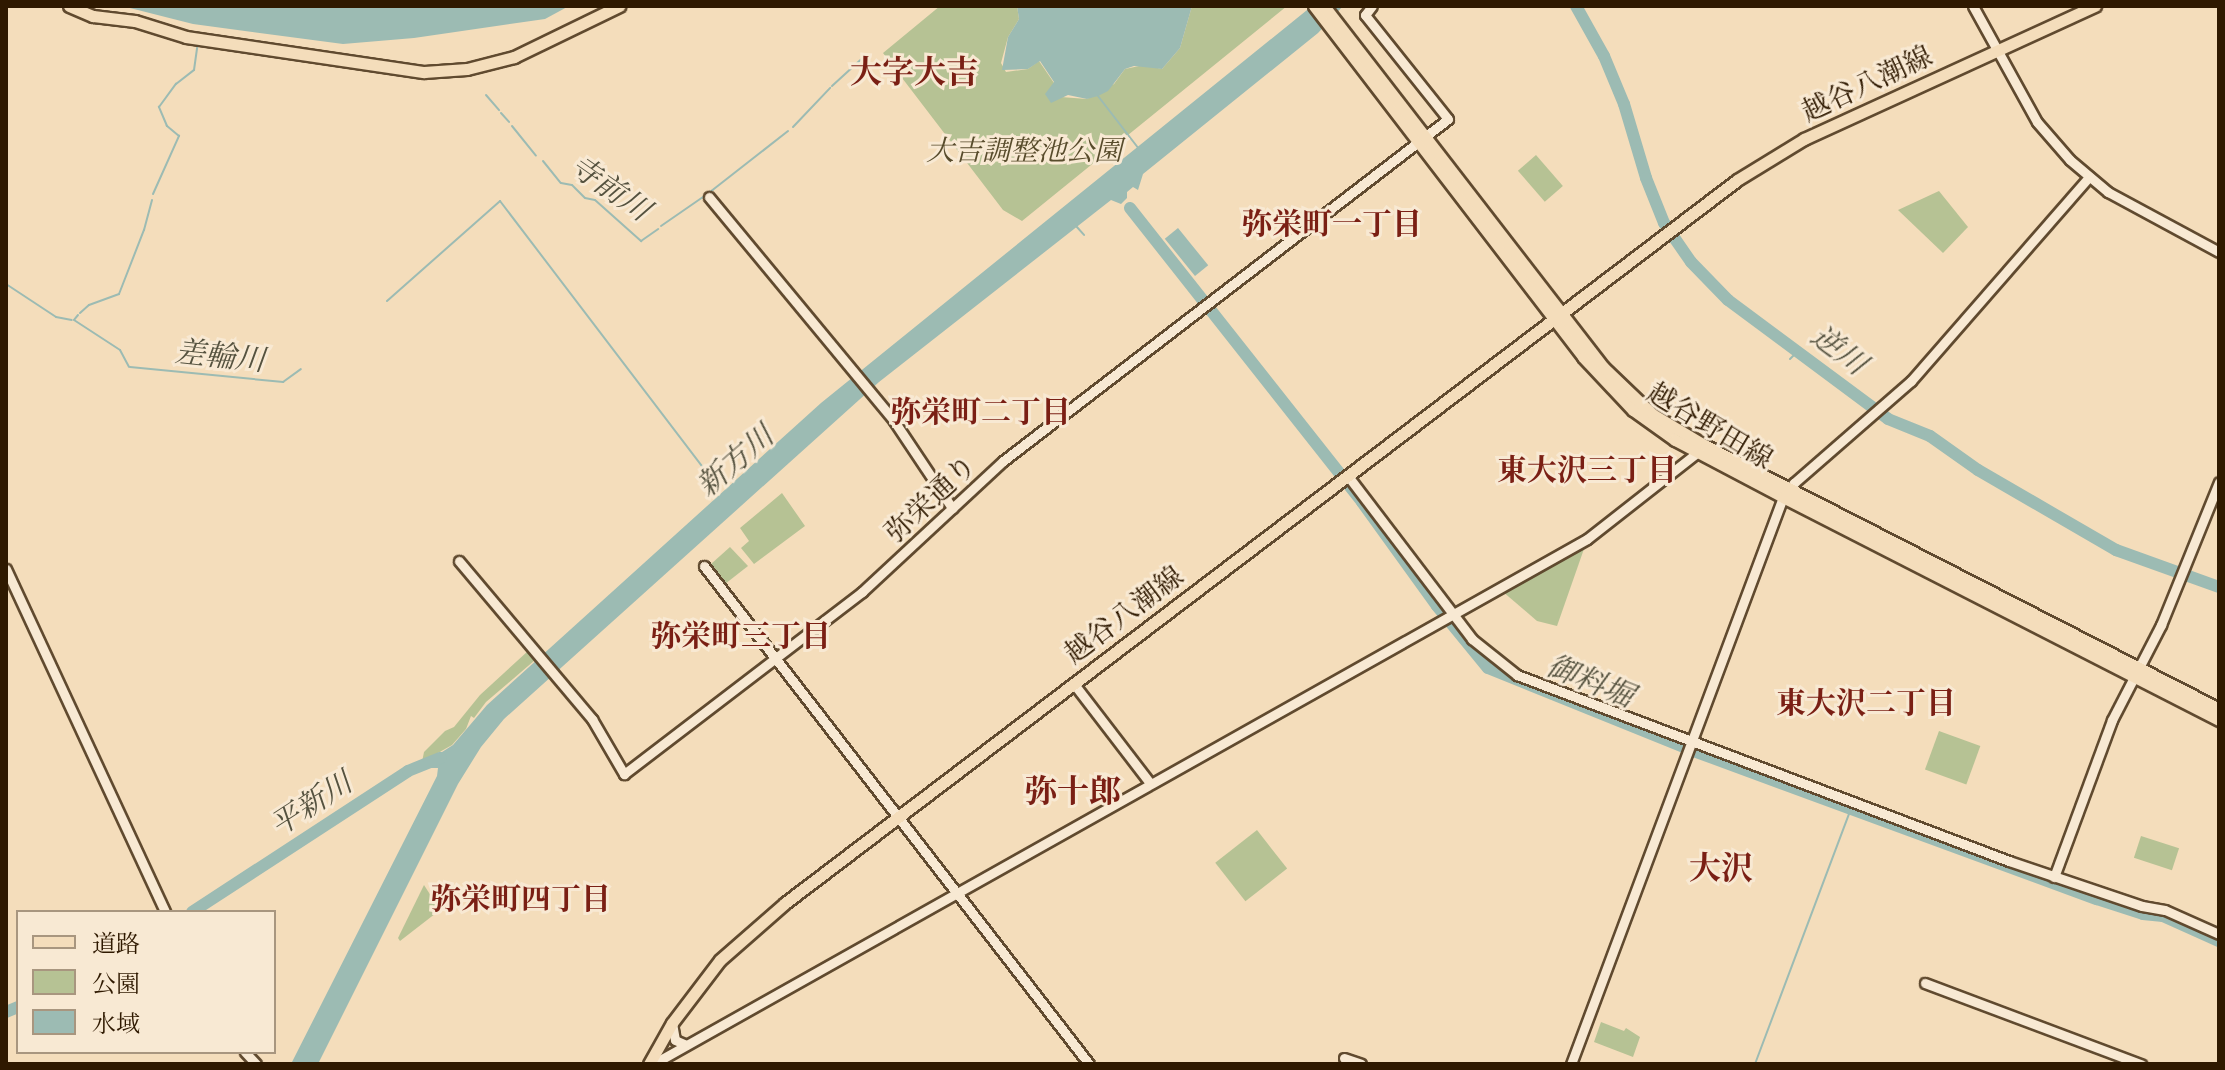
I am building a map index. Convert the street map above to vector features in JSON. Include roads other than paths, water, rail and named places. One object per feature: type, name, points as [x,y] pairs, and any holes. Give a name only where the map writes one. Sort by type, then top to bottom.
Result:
[{"type":"main road","points":[[69,6],[93,16],[135,21],[186,37],[424,72],[467,69],[514,57],[619,6]]},
{"type":"main road","name":"越谷野田線","points":[[1314,6],[1346,41],[1620,399],[1660,431],[2137,672],[2219,709]]},
{"type":"main road","name":"越谷野田線","points":[[1324,6],[1346,41]]},
{"type":"main road","name":"越谷八潮線","points":[[651,1064],[672,1023],[720,960],[746,937],[897,818],[1661,237],[1785,150],[2095,6]]},
{"type":"main road","name":"越谷野田線","points":[[1558,317],[1613,380],[1652,414],[1786,493]]},
{"type":"main road","name":"越谷野田線","points":[[2137,672],[2219,720]]},
{"type":"street","name":"弥栄通り","points":[[459,561],[603,733],[624,774],[862,592],[1003,461],[1448,119],[1365,15],[1372,6]]},
{"type":"street","points":[[1973,6],[2037,122],[2089,177],[2127,204],[2219,252]]},
{"type":"street","points":[[1571,1064],[1786,493],[1911,381],[2089,177]]},
{"type":"street","points":[[709,197],[894,421],[952,508]]},
{"type":"street","points":[[651,1064],[1587,539],[1698,452]]},
{"type":"street","points":[[1344,479],[1447,615],[1481,649],[1517,675],[1689,746],[2054,877],[2142,906],[2165,910],[2219,934]]},
{"type":"street","points":[[2054,877],[2112,720],[2183,570],[2219,482]]},
{"type":"street","points":[[704,566],[1089,1064]]},
{"type":"street","points":[[6,569],[164,910]]},
{"type":"street","points":[[1074,684],[1150,783]]},
{"type":"street","points":[[1925,983],[2141,1064]]},
{"type":"street","points":[[672,1023],[675,1040],[686,1045]]},
{"type":"street","points":[[1344,1058],[1361,1064]]},
{"type":"water","points":[[122,6],[569,6],[545,19],[414,38],[343,44],[193,24]]},
{"type":"water","points":[[1017,6],[1192,6],[1180,48],[1162,69],[1134,66],[1125,69],[1108,91],[1098,96],[1087,99],[1068,95],[1051,103],[1045,94],[1054,82],[1040,61],[1028,69],[1002,70],[1008,37],[1019,19]]},
{"type":"water","points":[[1312,6],[1343,6],[1318,33],[1143,174],[1138,190],[1133,187],[1121,204],[1111,200],[879,382],[504,719],[481,747],[458,784],[318,1064],[291,1064],[437,776],[438,768],[430,768],[428,761],[453,745],[487,705],[821,403]]},
{"type":"water","points":[[1178,228],[1208,265],[1195,276],[1165,239]]},
{"type":"waterway","name":"逆川","points":[[1576,6],[1604,56],[1624,104],[1646,178],[1664,223],[1691,262],[1728,300],[1888,419],[1930,436],[1978,470],[2116,550],[2219,587]]},
{"type":"waterway","name":"差輪川","points":[[153,194],[179,136],[167,126],[159,107],[176,84],[194,70],[198,43]]},
{"type":"waterway","name":"寺前川","points":[[832,86],[867,54]]},
{"type":"waterway","name":"寺前川","points":[[793,127],[830,88]]},
{"type":"waterway","name":"寺前川","points":[[486,95],[499,110]]},
{"type":"waterway","points":[[1098,96],[1139,149]]},
{"type":"waterway","name":"寺前川","points":[[501,113],[509,122]]},
{"type":"waterway","name":"寺前川","points":[[512,126],[536,156]]},
{"type":"waterway","name":"寺前川","points":[[710,192],[788,131]]},
{"type":"waterway","name":"寺前川","points":[[543,161],[561,183],[572,185],[585,198],[595,200],[641,241],[658,229]]},
{"type":"waterway","name":"寺前川","points":[[661,226],[703,197]]},
{"type":"waterway","name":"差輪川","points":[[80,313],[89,305],[119,294],[152,200]]},
{"type":"waterway","name":"新方川","points":[[387,301],[500,201],[708,474]]},
{"type":"waterway","name":"御料堀","points":[[1130,208],[1362,502],[1437,606],[1488,668],[1691,750],[2097,899],[2143,914],[2163,916],[2219,941]]},
{"type":"waterway","points":[[1076,226],[1084,235]]},
{"type":"waterway","points":[[6,284],[56,317],[72,320]]},
{"type":"waterway","name":"差輪川","points":[[78,315],[74,320],[120,350],[129,367]]},
{"type":"waterway","points":[[1790,359],[1796,353]]},
{"type":"waterway","name":"差輪川","points":[[130,367],[283,382],[301,369]]},
{"type":"waterway","name":"平新川","points":[[195,910],[408,771],[441,758]]},
{"type":"waterway","points":[[1755,1064],[1851,809]]},
{"type":"waterway","name":"平新川","points":[[6,1012],[16,1008]]},
{"type":"district","name":"大字大吉","points":[[914,72]]},
{"type":"district","name":"弥栄町一丁目","points":[[1332,224]]},
{"type":"district","name":"弥栄町二丁目","points":[[981,412]]},
{"type":"district","name":"東大沢三丁目","points":[[1587,470]]},
{"type":"district","name":"弥栄町三丁目","points":[[741,636]]},
{"type":"district","name":"東大沢二丁目","points":[[1866,703]]},
{"type":"district","name":"弥十郎","points":[[1073,791]]},
{"type":"district","name":"大沢","points":[[1721,868]]},
{"type":"district","name":"弥栄町四丁目","points":[[521,899]]},
{"type":"park label","name":"大吉調整池公園","points":[[1024,151]]}]
